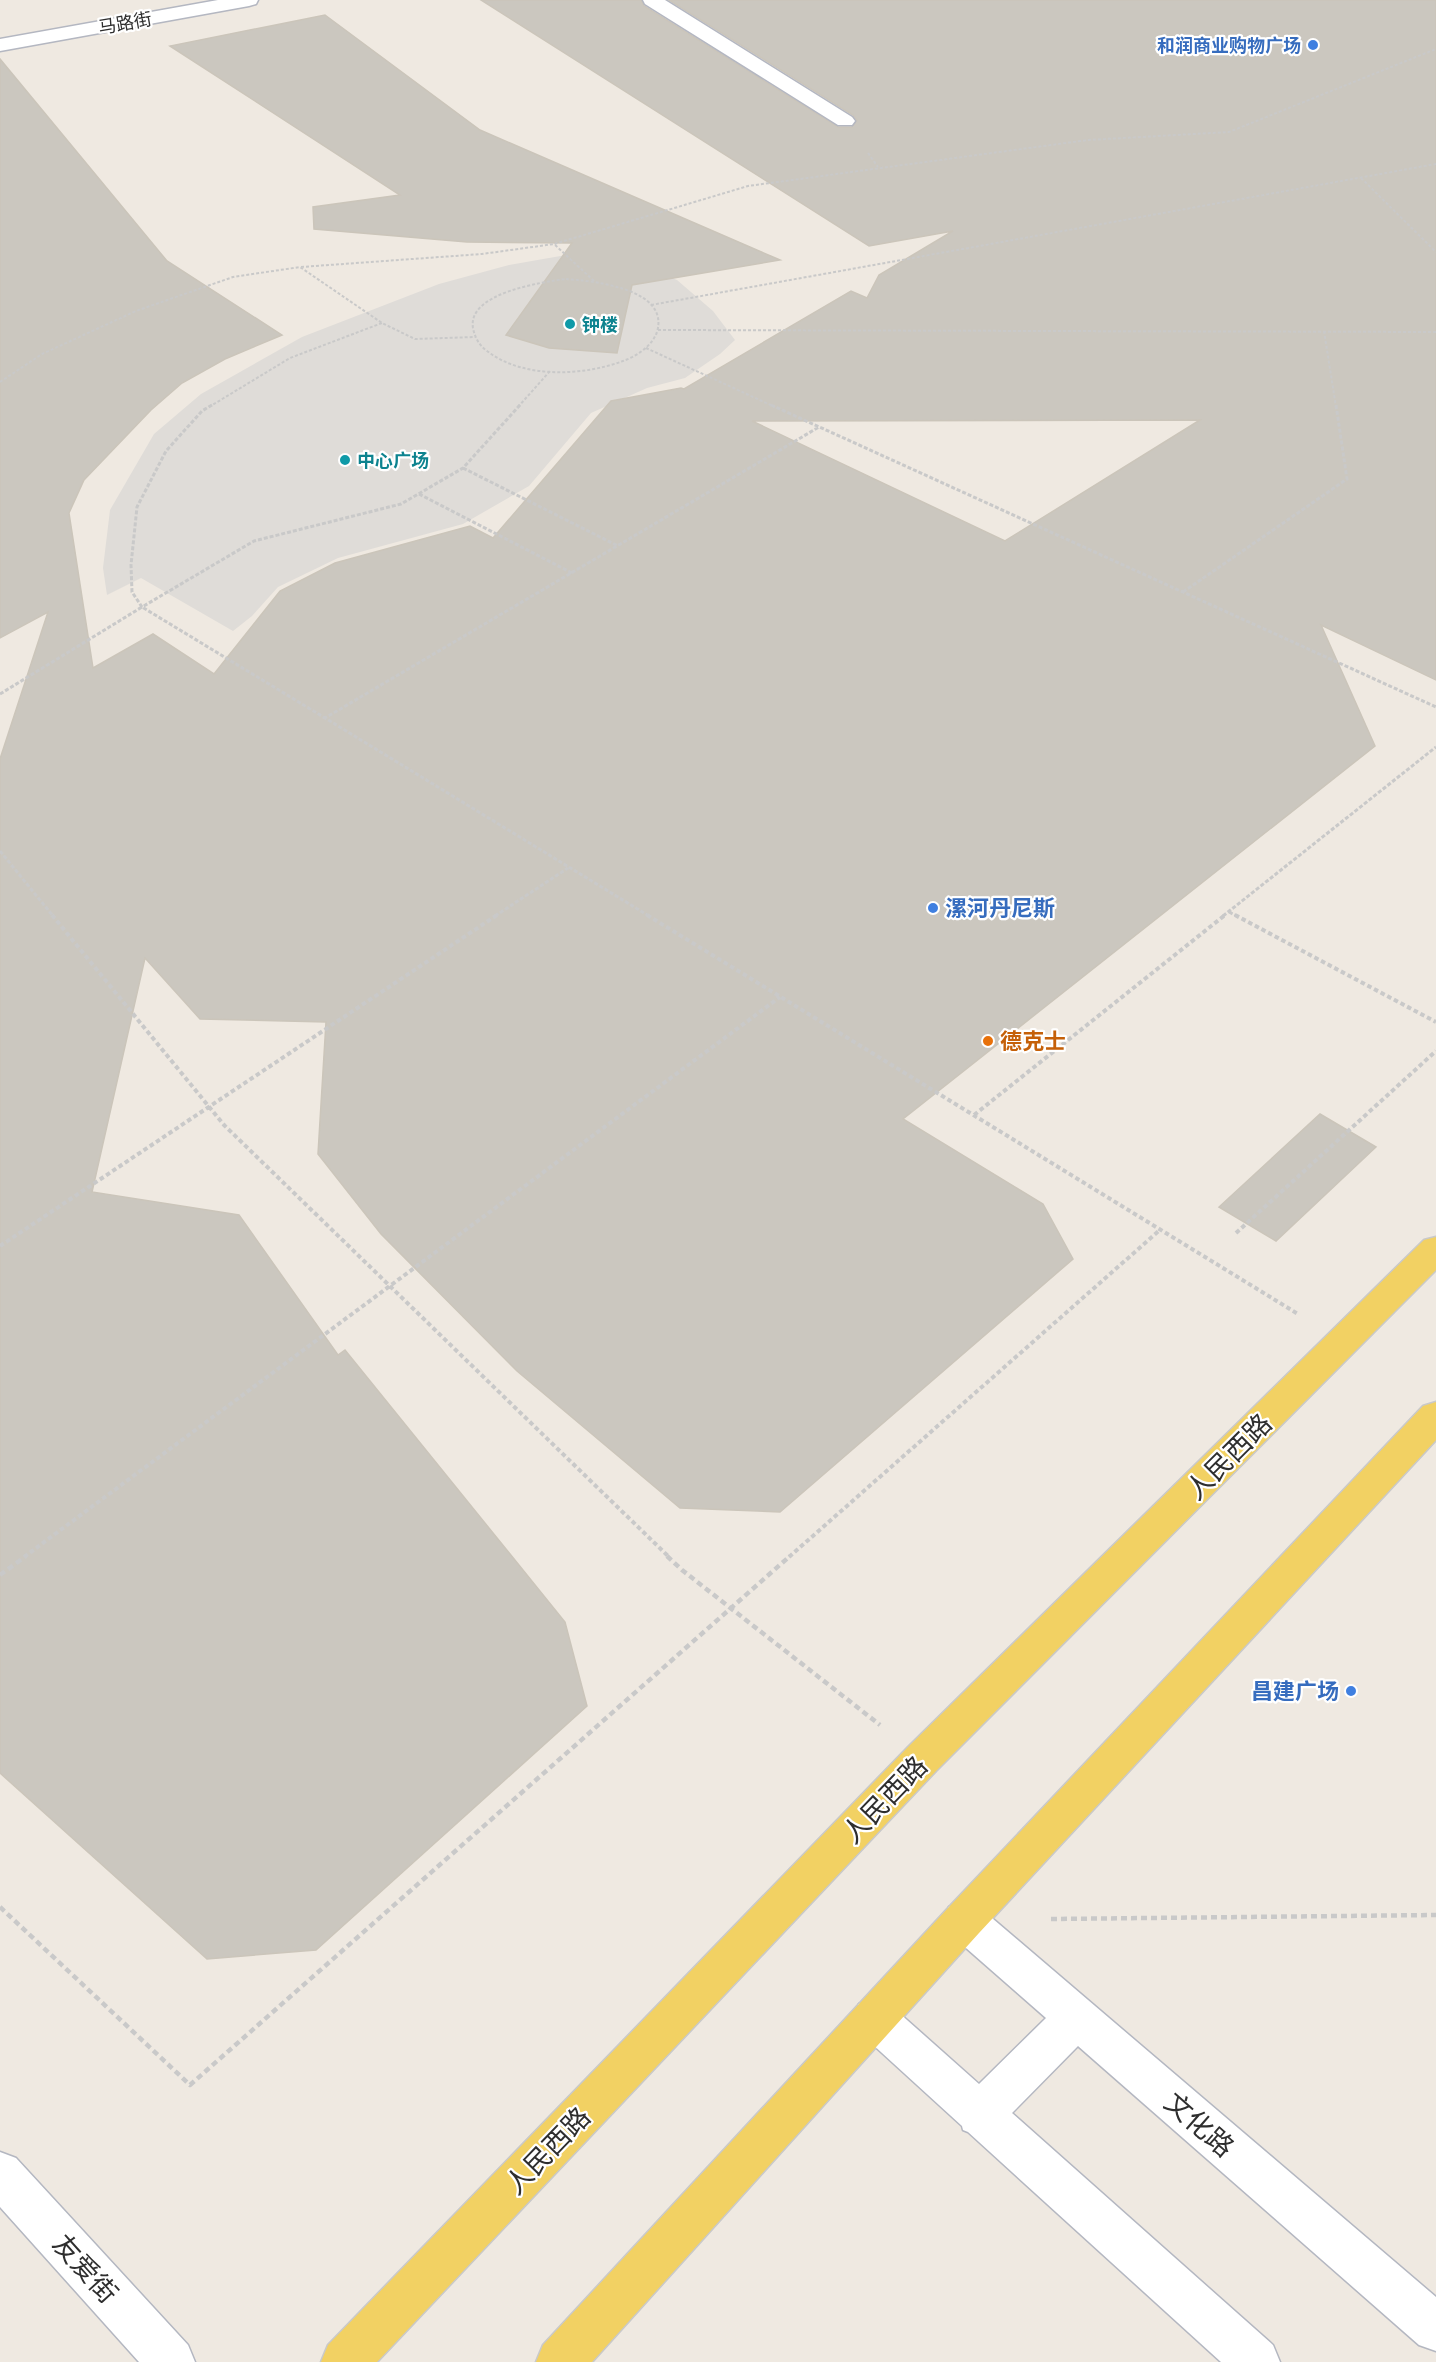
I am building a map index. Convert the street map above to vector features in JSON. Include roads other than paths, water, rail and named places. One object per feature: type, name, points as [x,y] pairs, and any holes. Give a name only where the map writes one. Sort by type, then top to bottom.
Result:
[{"type":"main road","name":"人民西路","points":[[345,2362],[922,1759],[1436,1249]]},
{"type":"main road","points":[[560,2362],[964,1920],[1436,1416]]},
{"type":"street","name":"马路街","points":[[0,45],[249,0]]},
{"type":"street","points":[[652,0],[845,122]]},
{"type":"street","name":"文化路","points":[[964,1920],[1436,2328]]},
{"type":"street","points":[[979,2115],[1077,2017]]},
{"type":"street","points":[[874,2018],[979,2115],[1256,2362]]},
{"type":"street","name":"友爱街","points":[[0,2174],[171,2362]]},
{"type":"place","name":"和润商业购物广场","points":[[1313,45]]},
{"type":"place","name":"钟楼","points":[[570,324]]},
{"type":"place","name":"中心广场","points":[[345,460]]},
{"type":"place","name":"漯河丹尼斯","points":[[933,908]]},
{"type":"place","name":"德克士","points":[[988,1041]]},
{"type":"place","name":"昌建广场","points":[[1351,1691]]}]
